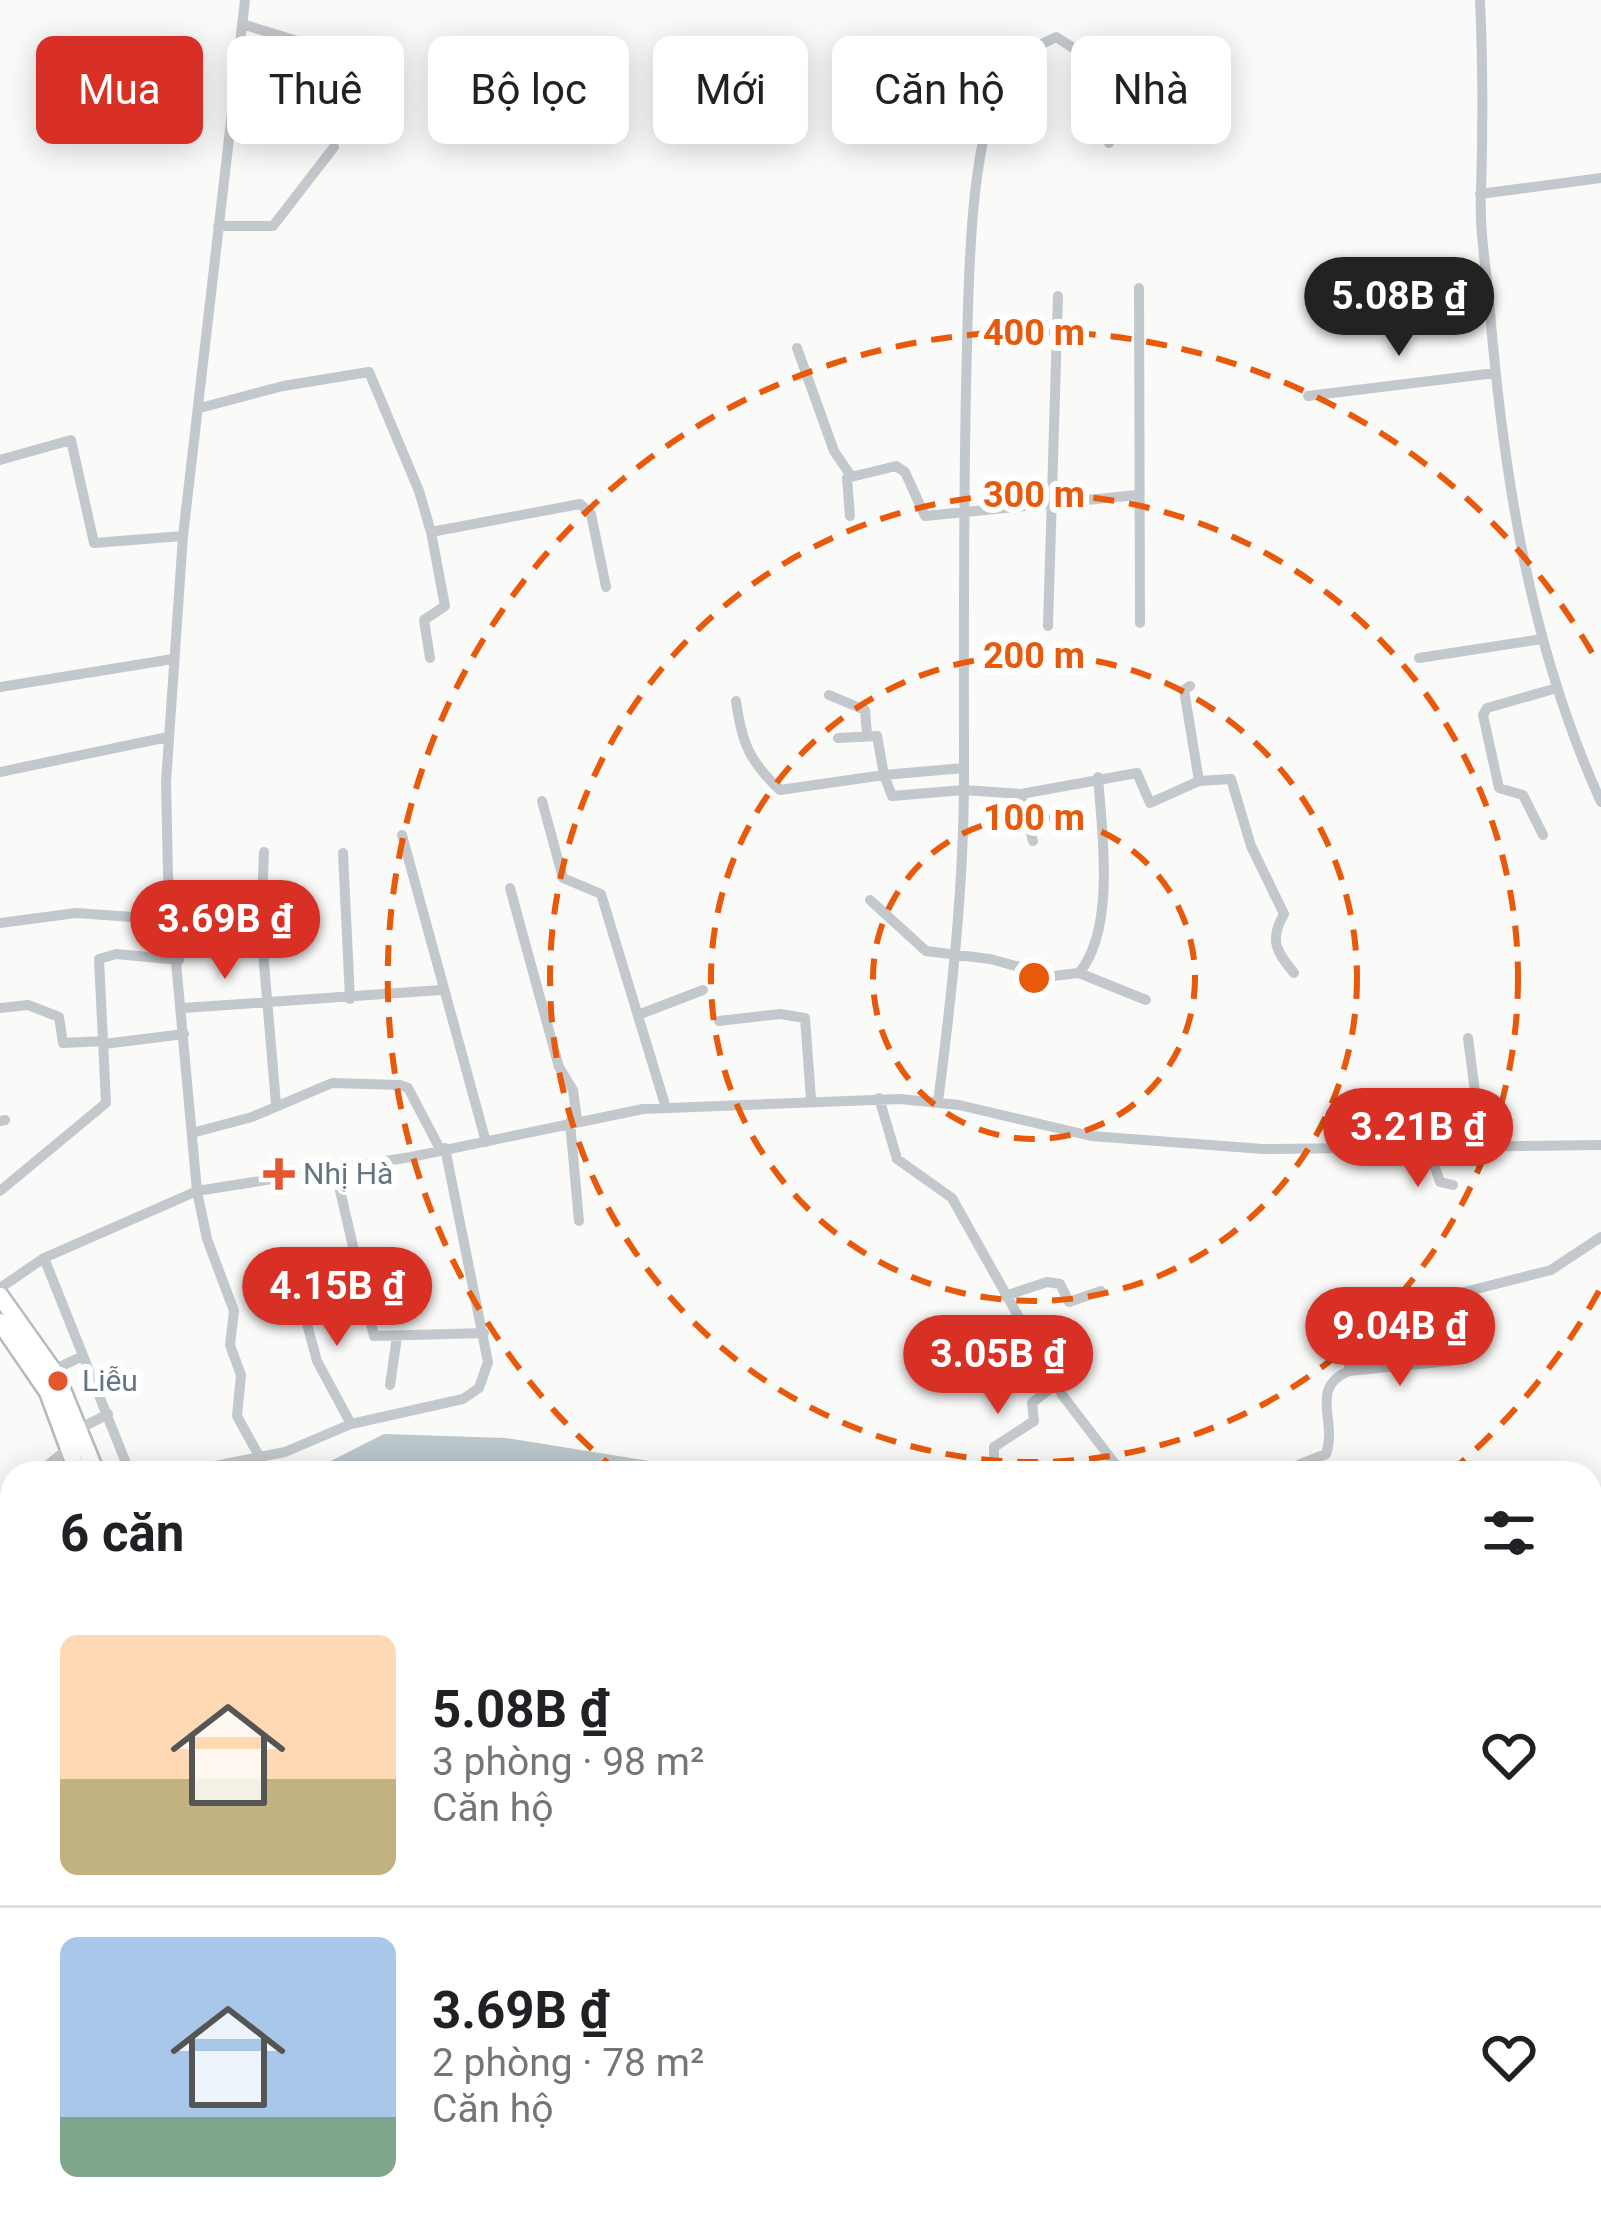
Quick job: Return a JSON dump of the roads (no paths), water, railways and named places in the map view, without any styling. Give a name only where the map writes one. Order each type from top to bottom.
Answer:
[{"type":"highway","points":[[0,1292],[53,1370],[80,1428],[85,1461]]},
{"type":"highway","points":[[0,1322],[48,1392],[69,1448],[79,1461]]},
{"type":"street","points":[[245,0],[184,536],[165,829],[197,1191],[207,1239],[234,1311],[230,1345],[241,1375],[237,1416],[260,1456]]},
{"type":"street","points":[[1480,0],[1486,157],[1480,194],[1495,374],[1520,539],[1542,639],[1601,802]]},
{"type":"street","points":[[242,24],[281,36]]},
{"type":"street","points":[[938,1102],[957,954],[964,790],[962,512],[971,222],[986,136],[1010,60],[1056,37],[1071,46]]},
{"type":"street","points":[[218,226],[273,226],[334,147]]},
{"type":"street","points":[[1480,194],[1601,178]]},
{"type":"street","points":[[1139,287],[1140,623]]},
{"type":"street","points":[[1048,626],[1058,296]]},
{"type":"street","points":[[797,348],[834,451],[851,476]]},
{"type":"street","points":[[200,408],[284,386],[369,372],[419,490],[430,532],[445,609],[425,618],[430,658]]},
{"type":"street","points":[[1308,396],[1495,374]]},
{"type":"street","points":[[0,460],[71,440],[94,544],[184,536]]},
{"type":"street","points":[[850,516],[843,483],[851,476],[901,467],[922,515],[1137,495]]},
{"type":"street","points":[[430,532],[580,504],[591,514],[606,587]]},
{"type":"street","points":[[1419,658],[1542,639]]},
{"type":"street","points":[[0,687],[173,659]]},
{"type":"street","points":[[1190,686],[1184,690],[1199,782]]},
{"type":"street","points":[[1543,835],[1523,795],[1499,788],[1483,715],[1487,708],[1557,688]]},
{"type":"street","points":[[829,695],[865,710],[866,734]]},
{"type":"street","points":[[736,701],[739,738],[748,759],[780,790],[964,768]]},
{"type":"street","points":[[838,739],[866,734],[879,740],[892,796],[964,790],[1021,794],[1098,777],[1139,774],[1150,803],[1199,782],[1225,778],[1235,783],[1251,846],[1284,914],[1275,930],[1275,947],[1294,973]]},
{"type":"street","points":[[0,772],[168,737]]},
{"type":"street","points":[[1079,973],[1091,956],[1099,919],[1104,860],[1098,777]]},
{"type":"street","points":[[1021,794],[1033,841]]},
{"type":"street","points":[[542,800],[563,878],[601,894],[666,1108]]},
{"type":"street","points":[[402,836],[486,1142]]},
{"type":"street","points":[[263,852],[261,928],[276,1103]]},
{"type":"street","points":[[343,853],[350,998]]},
{"type":"street","points":[[510,888],[559,1067],[573,1090],[579,1221]]},
{"type":"street","points":[[870,900],[921,949],[1053,976],[1079,973],[1146,1000]]},
{"type":"street","points":[[0,923],[76,914],[175,920]]},
{"type":"street","points":[[0,1191],[80,1120],[103,1108],[99,958],[116,954],[179,960]]},
{"type":"street","points":[[183,1008],[441,990]]},
{"type":"street","points":[[638,1015],[703,990]]},
{"type":"street","points":[[0,1008],[51,1011],[59,1017],[63,1042],[104,1043],[184,1034]]},
{"type":"street","points":[[718,1021],[780,1014],[805,1018],[811,1099]]},
{"type":"street","points":[[1468,1038],[1482,1146]]},
{"type":"street","points":[[192,1133],[252,1117],[332,1083],[408,1088],[442,1149],[488,1362],[471,1395],[352,1424],[236,1461]]},
{"type":"street","points":[[880,1098],[897,1159],[952,1198],[1056,1384],[1113,1461]]},
{"type":"street","points":[[0,1292],[44,1258],[197,1191],[666,1108],[880,1098],[938,1102],[1091,1136],[1263,1149],[1601,1144]]},
{"type":"street","points":[[1428,1147],[1439,1180],[1453,1185]]},
{"type":"street","points":[[335,1169],[374,1336],[484,1333]]},
{"type":"street","points":[[1349,1372],[1348,1334],[1354,1320],[1551,1270],[1601,1237]]},
{"type":"street","points":[[44,1258],[126,1461]]},
{"type":"street","points":[[1005,1296],[1047,1282],[1060,1284],[1070,1303],[1101,1291]]},
{"type":"street","points":[[297,1288],[316,1361],[352,1424]]},
{"type":"street","points":[[390,1385],[397,1337]]},
{"type":"street","points":[[53,1370],[83,1356]]},
{"type":"street","points":[[1314,1461],[1326,1454],[1332,1431],[1324,1391],[1329,1382],[1349,1372],[1450,1361]]},
{"type":"street","points":[[994,1458],[994,1447],[1034,1421],[1032,1403],[1056,1384]]},
{"type":"street","points":[[80,1428],[108,1414]]},
{"type":"street","points":[[53,1461],[69,1448]]},
{"type":"place","name":"Nhị Hà","points":[[279,1174]]},
{"type":"place","name":"Liễu","points":[[58,1381]]}]
